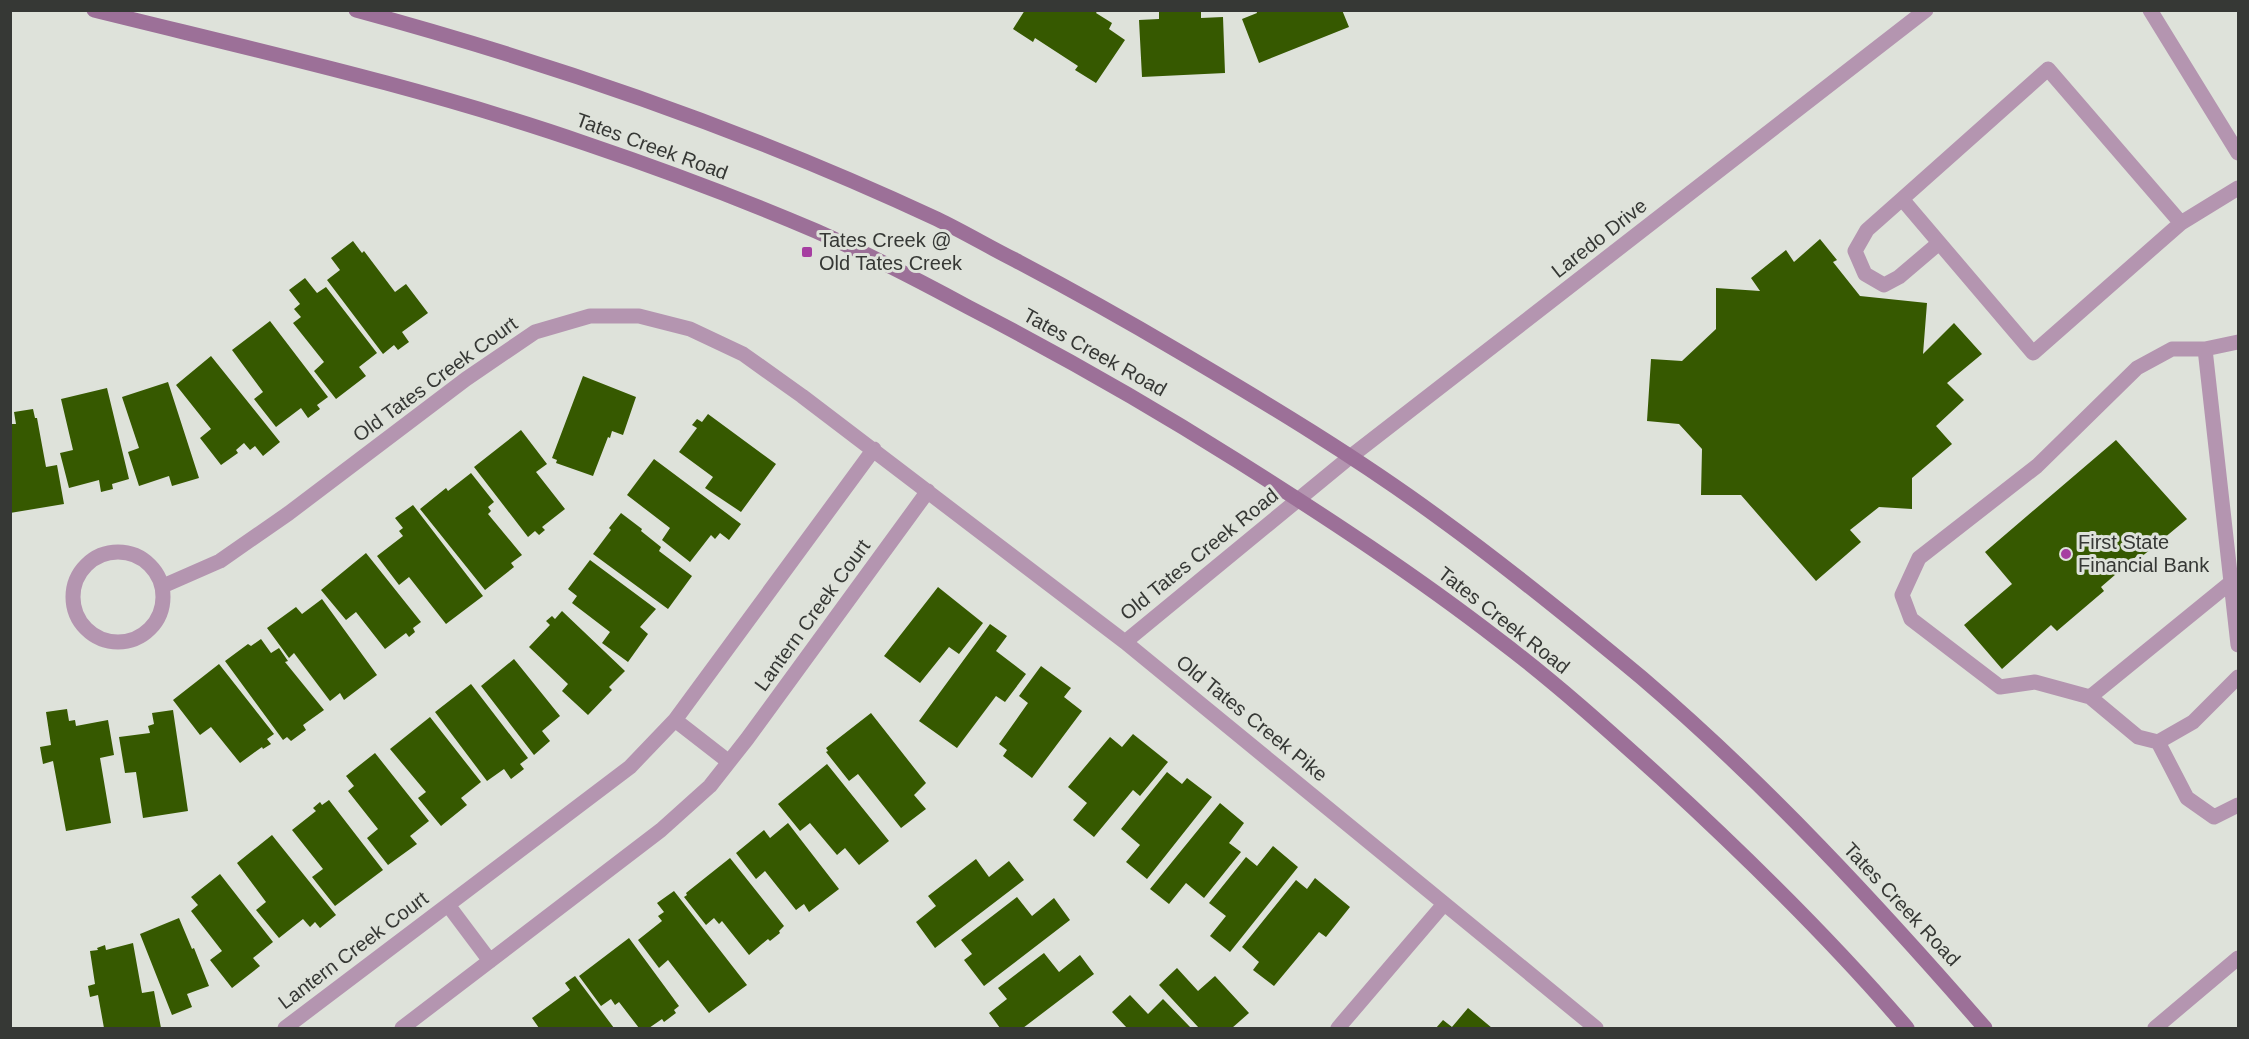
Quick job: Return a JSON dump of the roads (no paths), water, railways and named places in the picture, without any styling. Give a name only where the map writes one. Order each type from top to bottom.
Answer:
[{"type":"main road","name":"Tates Creek Road","points":[[94,10],[327,68],[517,122],[607,151],[815,231],[890,266],[1058,353],[1181,425],[1299,500],[1399,566],[1503,642],[1602,724],[1702,816],[1795,906],[1907,1029]]},
{"type":"main road","name":"Tates Creek Road","points":[[356,10],[444,34],[591,81],[757,141],[939,220],[1110,311],[1232,383],[1350,457],[1442,519],[1646,681],[1740,768],[1838,864],[1918,950],[1985,1029]]},
{"type":"street","name":"Laredo Drive","points":[[1299,500],[1350,457],[1926,10]]},
{"type":"street","points":[[2150,10],[2238,153]]},
{"type":"street","points":[[1939,243],[1899,277],[1884,285],[1865,274],[1855,251],[1867,230],[2048,69],[2181,223]]},
{"type":"street","points":[[1902,199],[2033,353],[2181,223],[2238,188]]},
{"type":"street","name":"Old Tates Creek Court","points":[[163,586],[220,561],[289,513],[466,379],[535,332],[590,316],[639,316],[690,329],[743,354],[874,449]]},
{"type":"street","points":[[2238,342],[2205,349],[2172,349],[2137,368],[2037,466],[1919,558],[1902,595],[1911,618],[2000,687],[2035,682],[2090,697],[2138,737],[2158,742],[2193,722],[2238,678]]},
{"type":"street","points":[[2205,349],[2238,645]]},
{"type":"street","name":"Old Tates Creek Pike","points":[[874,449],[1125,642],[1596,1029]]},
{"type":"street","name":"Lantern Creek Court","points":[[285,1029],[630,767],[675,720],[874,449]]},
{"type":"street","name":"Lantern Creek Court","points":[[402,1029],[661,830],[710,786],[928,491]]},
{"type":"street","name":"Old Tates Creek Road","points":[[1125,642],[1299,500]]},
{"type":"street","points":[[119,550],[134,553],[147,561],[157,573],[163,586],[163,601],[159,616],[151,628],[131,640],[110,642],[95,637],[83,627],[75,615],[72,600],[74,585],[85,565],[104,553],[119,550]]},
{"type":"street","points":[[2090,697],[2230,584]]},
{"type":"street","points":[[675,720],[729,762]]},
{"type":"street","points":[[2158,742],[2187,798],[2214,817],[2238,805]]},
{"type":"street","points":[[1338,1029],[1444,904]]},
{"type":"street","name":"Lantern Creek Court","points":[[448,905],[490,961]]},
{"type":"street","points":[[2155,1029],[2238,958]]},
{"type":"place","name":"Tates Creek @ Old Tates Creek","points":[[807,252]]},
{"type":"place","name":"First State Financial Bank","points":[[2066,554]]}]
